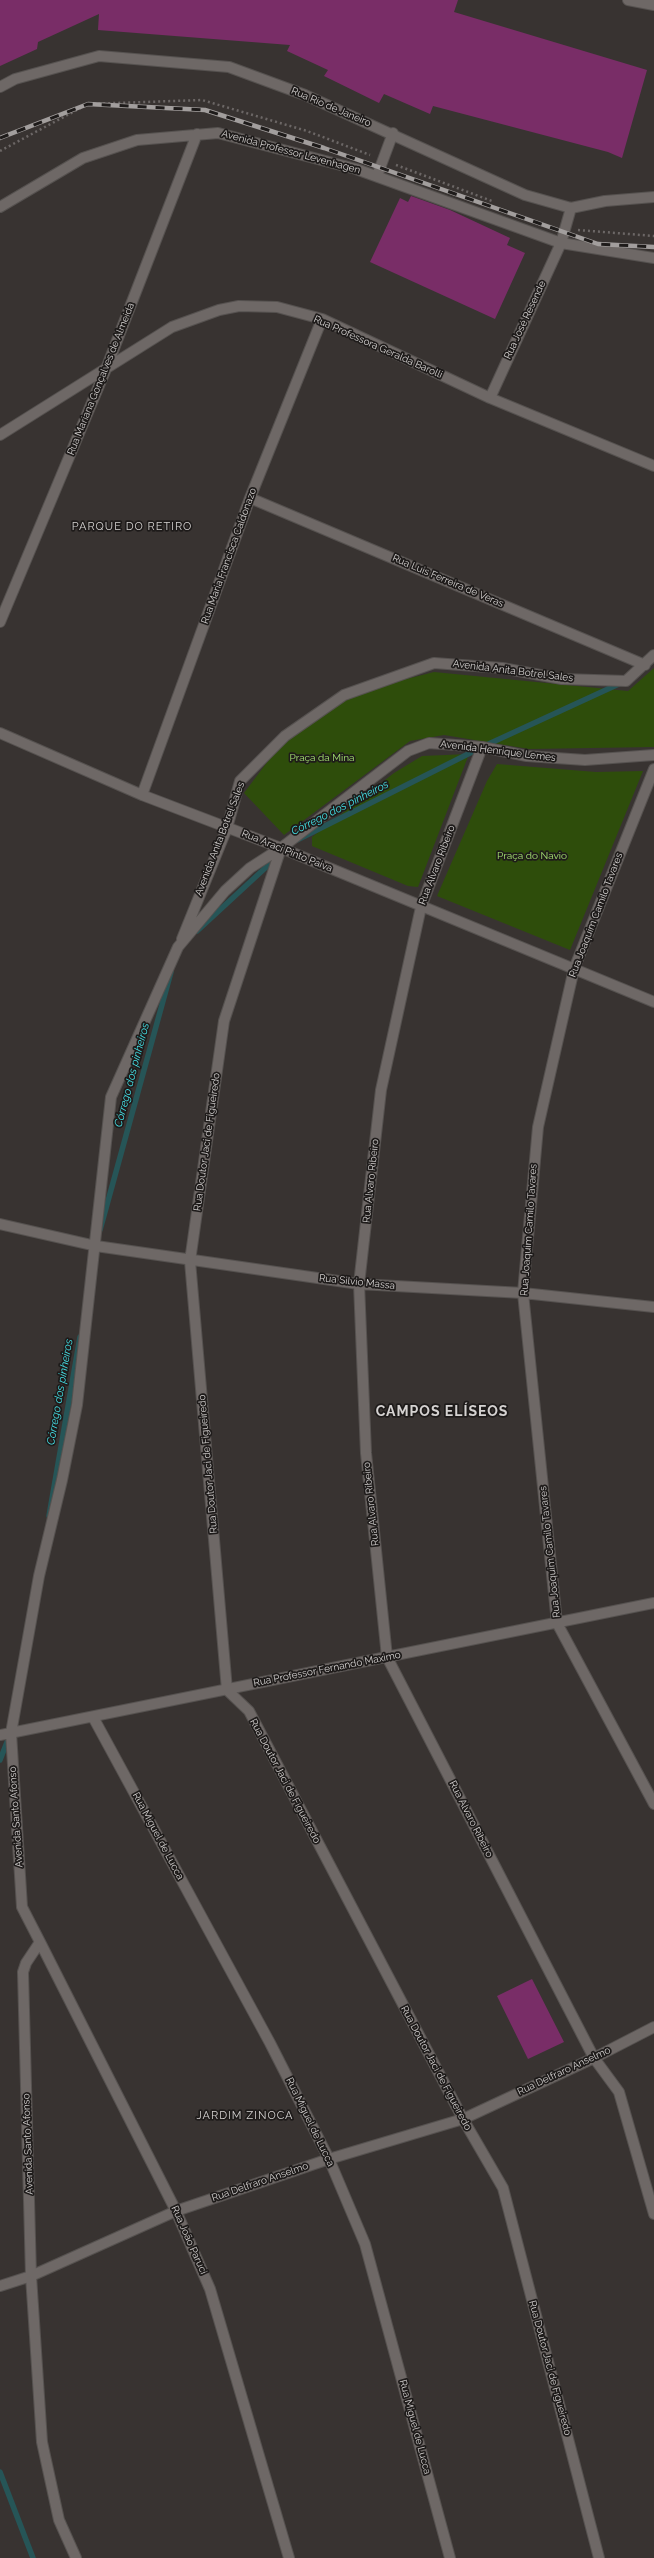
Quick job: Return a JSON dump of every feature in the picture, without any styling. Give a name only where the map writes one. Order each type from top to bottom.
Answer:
[{"type":"street","points":[[628,0],[654,5]]},
{"type":"street","name":"Rua Rio de Janeiro","points":[[0,87],[15,79],[100,56],[229,67],[306,95],[392,133],[504,186],[571,208],[613,200],[654,197]]},
{"type":"street","name":"Avenida Professor Levenhagen","points":[[0,207],[83,158],[137,140],[218,133],[377,176],[561,243],[654,258]]},
{"type":"street","points":[[377,176],[392,133]]},
{"type":"street","name":"Rua Mariana Gonçalves de Almeida","points":[[0,622],[106,369],[197,134]]},
{"type":"street","name":"Rua José Resende","points":[[490,398],[561,243],[571,208]]},
{"type":"street","name":"Rua Professora Geralda Barolli","points":[[0,435],[172,327],[219,310],[239,306],[277,308],[322,319],[490,398],[654,466]]},
{"type":"street","name":"Rua Maria Francisca Caldonazo","points":[[142,795],[250,498],[322,319]]},
{"type":"street","name":"Rua Luis Ferreira de Veras","points":[[250,498],[645,665]]},
{"type":"street","name":"Avenida Anita Botrel Sales","points":[[178,947],[227,828],[240,782],[285,736],[344,695],[386,678],[434,663],[502,668],[562,679],[626,680],[654,656]]},
{"type":"street","name":"Rua Araci Pinto Paiva","points":[[0,733],[142,795],[281,848],[654,1002]]},
{"type":"street","name":"Avenida Henrique Lemes","points":[[96,1246],[111,1097],[178,947],[236,879],[281,848],[408,751],[429,743],[482,747],[527,756],[585,760],[654,755]]},
{"type":"street","name":"Rua Alvaro Ribeiro","points":[[482,747],[421,907],[381,1090],[360,1284],[366,1453],[387,1657],[594,2058],[619,2092],[654,2214]]},
{"type":"street","name":"Rua Joaquim Camilo Tavares","points":[[654,769],[574,970],[538,1127],[523,1293],[558,1623],[654,1804]]},
{"type":"street","name":"Rua Doutor Jaci de Figueiredo","points":[[281,848],[224,1021],[190,1261],[227,1690],[249,1711],[463,2119],[503,2188],[599,2558]]},
{"type":"street","name":"Rua Silvio Massa","points":[[0,1224],[96,1246],[190,1261],[360,1284],[523,1293],[654,1307]]},
{"type":"street","name":"Avenida Santo Afonso","points":[[76,2558],[59,2520],[42,2442],[31,2276],[23,1972],[26,1963],[40,1942],[22,1907],[11,1733],[38,1576],[62,1480],[77,1405],[96,1246]]},
{"type":"street","name":"Rua Professor Fernando Maximo","points":[[0,1735],[654,1603]]},
{"type":"street","name":"Rua Miguel de Lucca","points":[[93,1717],[270,2043],[329,2159],[365,2244],[450,2558]]},
{"type":"street","name":"Rua João Paruci","points":[[40,1942],[176,2211],[210,2289],[289,2558]]},
{"type":"street","name":"Rua Delfraro Anselmo","points":[[0,2286],[31,2276],[176,2211],[329,2159],[463,2119],[594,2058],[654,2027]]},
{"type":"green space","name":"Praça da Mina","points":[[654,668],[654,747],[529,749],[444,735],[410,741],[284,835],[244,793],[289,733],[344,695],[434,672],[628,691]]},
{"type":"green space","points":[[469,754],[418,887],[408,886],[312,846],[312,837],[394,773],[422,756]]},
{"type":"green space","name":"Praça do Navio","points":[[497,764],[596,772],[643,771],[570,950],[437,896],[487,781]]},
{"type":"building","points":[[0,0],[458,0],[454,12],[647,70],[622,158],[608,152],[433,106],[430,114],[384,94],[379,103],[324,76],[328,70],[287,51],[290,45],[98,30],[99,14],[38,42],[37,49],[0,66]]},
{"type":"building","points":[[411,196],[450,210],[510,238],[507,245],[525,253],[495,319],[370,262],[400,198],[408,202]]},
{"type":"building","points":[[532,1979],[564,2042],[528,2059],[497,1996]]},
{"type":"waterway","name":"Córrego dos pinheiros","points":[[297,840],[482,747],[621,683]]},
{"type":"waterway","name":"Córrego dos pinheiros","points":[[197,931],[276,858]]},
{"type":"waterway","name":"Córrego dos pinheiros","points":[[100,1230],[171,972]]},
{"type":"waterway","name":"Córrego dos pinheiros","points":[[49,1516],[80,1337]]},
{"type":"waterway","name":"Córrego dos pinheiros","points":[[0,1760],[9,1737]]},
{"type":"waterway","name":"Córrego dos pinheiros","points":[[0,2472],[33,2558]]},
{"type":"railway","points":[[0,138],[88,104],[205,110],[324,148],[598,244],[654,247]]},
{"type":"district","name":"PARQUE DO RETIRO","points":[[132,527]]},
{"type":"district","name":"CAMPOS ELÍSEOS","points":[[442,1412]]},
{"type":"district","name":"JARDIM ZINOCA","points":[[245,2116]]}]
